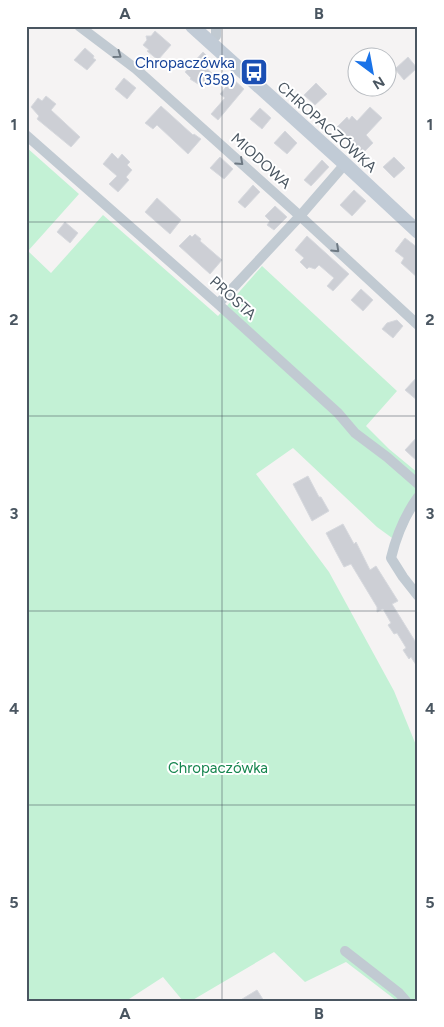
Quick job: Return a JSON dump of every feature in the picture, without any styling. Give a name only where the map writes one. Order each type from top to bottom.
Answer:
[{"type":"street","name":"MIODOWA","points":[[79,26],[136,69],[418,325]]},
{"type":"street","name":"CHROPACZÓWKA","points":[[192,26],[346,164],[418,232]]},
{"type":"street","points":[[210,42],[216,36],[216,26]]},
{"type":"street","name":"PROSTA","points":[[26,135],[218,304],[338,413],[356,433],[418,484]]},
{"type":"street","points":[[218,304],[346,164]]},
{"type":"street","points":[[418,497],[412,504],[396,540],[391,558],[418,596]]},
{"type":"street","points":[[346,951],[399,993],[406,1001]]},
{"type":"green space","name":"Chropaczówka","points":[[26,147],[79,194],[28,251],[51,273],[103,215],[218,316],[262,266],[397,391],[366,426],[389,449],[418,473],[418,501],[399,543],[377,527],[293,448],[256,474],[329,572],[394,691],[418,750],[418,1001],[397,1001],[346,962],[305,982],[274,952],[191,1001],[183,1001],[163,977],[126,1001],[26,1001]]},
{"type":"building","points":[[155,31],[171,45],[158,60],[143,45],[147,40],[146,36],[151,36]]},
{"type":"building","points":[[85,48],[96,60],[87,70],[74,60]]},
{"type":"building","points":[[203,52],[210,59],[204,66],[213,74],[203,87],[190,79],[185,72]]},
{"type":"building","points":[[408,57],[417,68],[404,80],[396,68]]},
{"type":"building","points":[[124,78],[136,88],[127,99],[115,89]]},
{"type":"building","points":[[233,79],[244,89],[218,120],[211,114],[225,98],[220,94]]},
{"type":"building","points":[[316,83],[327,94],[315,105],[304,95]]},
{"type":"building","points":[[46,96],[56,104],[51,110],[80,137],[71,147],[37,119],[39,116],[31,107],[38,98],[42,101]]},
{"type":"building","points":[[161,106],[193,135],[201,139],[188,154],[157,125],[153,129],[145,123]]},
{"type":"building","points":[[370,107],[382,118],[366,135],[373,143],[363,153],[337,127],[347,117],[349,120],[352,116],[357,121]]},
{"type":"building","points":[[260,108],[271,118],[262,129],[250,119]]},
{"type":"building","points":[[285,131],[297,143],[287,154],[274,143]]},
{"type":"building","points":[[112,153],[118,159],[122,154],[130,162],[127,165],[132,170],[126,177],[129,180],[118,192],[109,184],[117,176],[103,164]]},
{"type":"building","points":[[220,157],[233,169],[224,179],[210,168]]},
{"type":"building","points":[[394,157],[405,168],[394,178],[383,167]]},
{"type":"building","points":[[322,160],[329,167],[311,186],[304,180]]},
{"type":"building","points":[[253,185],[260,192],[245,208],[238,202]]},
{"type":"building","points":[[354,190],[366,201],[352,216],[340,205]]},
{"type":"building","points":[[157,198],[181,220],[170,234],[145,212]]},
{"type":"building","points":[[275,206],[287,217],[274,230],[267,225],[270,221],[265,216]]},
{"type":"building","points":[[65,222],[78,233],[70,243],[57,232]]},
{"type":"building","points":[[195,234],[201,239],[200,241],[222,260],[210,274],[179,246],[190,235],[192,237]]},
{"type":"building","points":[[307,236],[349,274],[333,291],[327,286],[334,278],[319,265],[315,269],[309,267],[307,269],[300,262],[304,258],[295,250]]},
{"type":"building","points":[[405,238],[418,248],[418,278],[401,263],[404,258],[395,251]]},
{"type":"building","points":[[361,289],[373,300],[363,311],[351,300]]},
{"type":"building","points":[[397,320],[403,326],[393,338],[382,329],[387,323]]},
{"type":"building","points":[[418,376],[418,401],[405,390]]},
{"type":"building","points":[[418,436],[418,462],[405,450]]},
{"type":"building","points":[[308,476],[329,511],[312,521],[293,484]]},
{"type":"building","points":[[343,524],[354,544],[356,542],[370,570],[376,566],[398,601],[392,604],[418,646],[418,668],[411,657],[409,659],[403,650],[406,648],[397,633],[394,634],[388,625],[391,623],[383,609],[377,612],[377,607],[351,564],[344,567],[326,533]]},
{"type":"building","points":[[257,990],[264,1001],[239,1001]]},
{"type":"place","name":"Chropaczówka (358)","points":[[254,72]]}]
